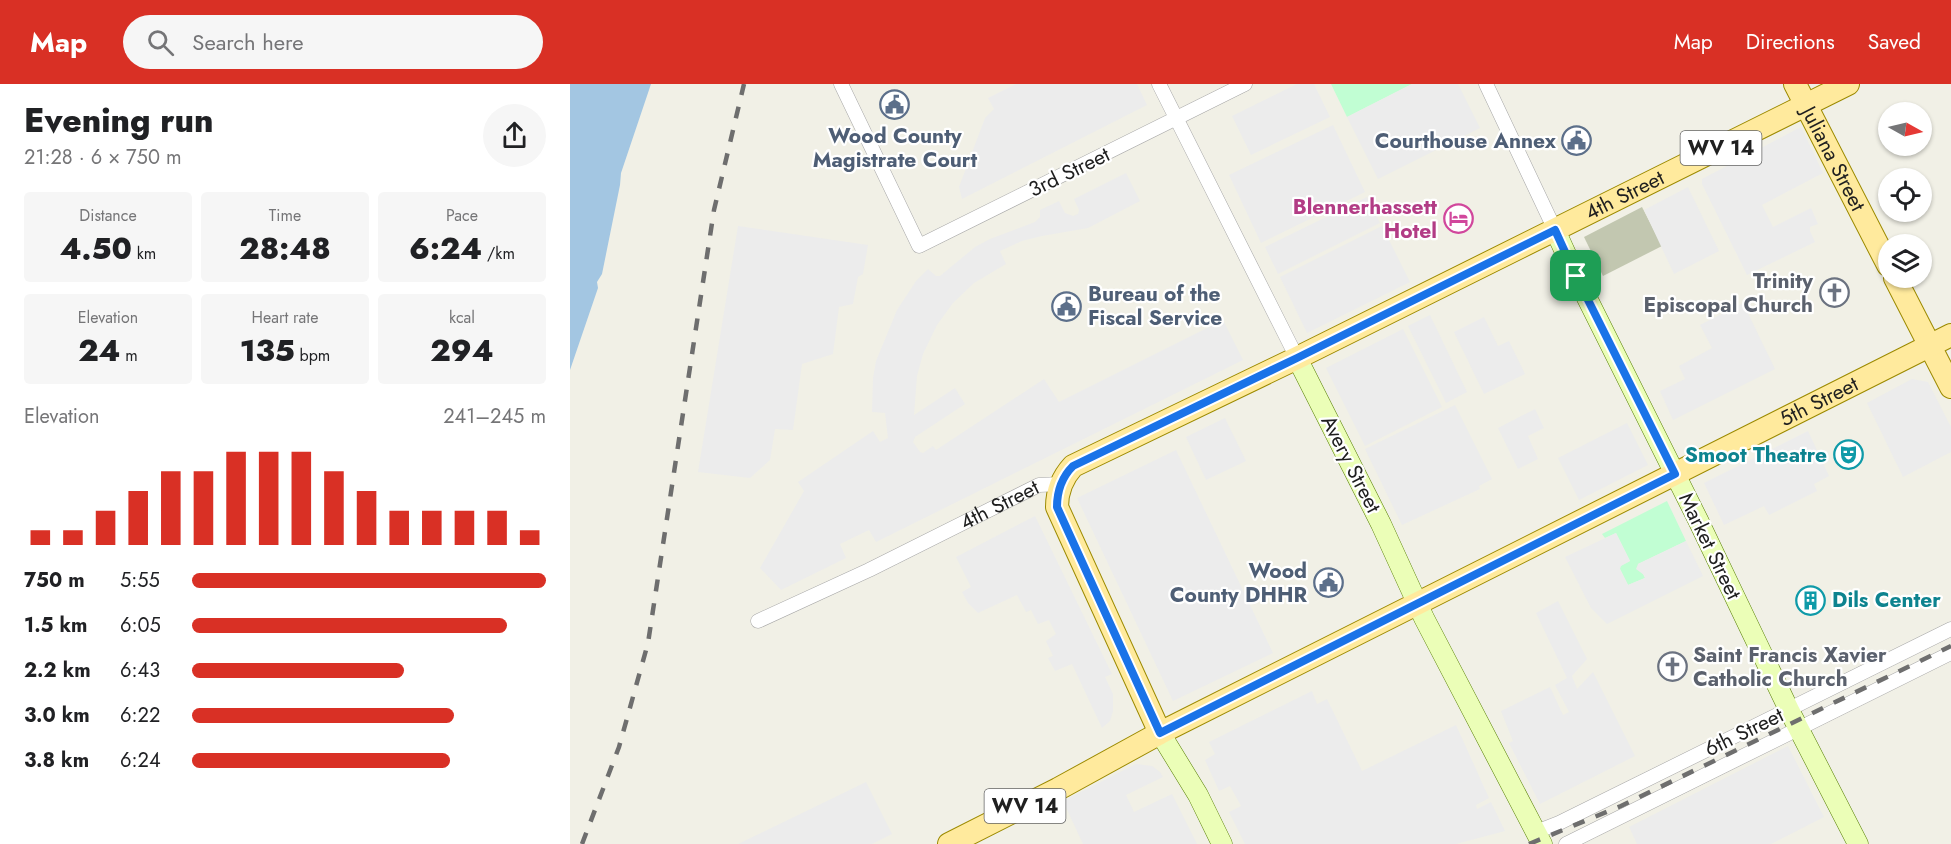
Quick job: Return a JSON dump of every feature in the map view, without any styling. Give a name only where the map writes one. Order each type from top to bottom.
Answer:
[{"type":"main road","name":"Juliana Street","points":[[1795,84],[1878,246]]},
{"type":"main road","name":"4th Street","points":[[1060,484],[1073,466],[1297,358],[1848,84]]},
{"type":"main road","points":[[1900,288],[1951,387]]},
{"type":"main road","name":"5th Street","points":[[949,844],[1068,784],[1160,733],[1951,335]]},
{"type":"main road","points":[[1060,484],[1057,507],[1160,733]]},
{"type":"street","name":"3rd Street","points":[[841,84],[919,246],[1245,84]]},
{"type":"street","name":"Avery Street","points":[[1159,84],[1375,511],[1424,618],[1539,838]]},
{"type":"street","name":"Market Street","points":[[1486,84],[1576,276],[1789,710],[1858,844]]},
{"type":"street","name":"4th Street","points":[[758,621],[868,570],[1039,484],[1060,484]]},
{"type":"street","name":"6th Street","points":[[1539,838],[1559,823],[1951,630]]},
{"type":"street","name":"6th Street","points":[[1566,844],[1951,653]]},
{"type":"street","points":[[1160,733],[1198,795],[1222,844]]},
{"type":"shaded area","points":[[1016,84],[1137,84],[1147,105],[962,199],[959,187],[985,118],[994,109],[988,98]]},
{"type":"shaded area","points":[[1297,84],[1314,84],[1330,117],[1251,155],[1232,116]]},
{"type":"shaded area","points":[[1412,84],[1458,84],[1480,128],[1378,179],[1347,117]]},
{"type":"shaded area","points":[[1333,125],[1365,192],[1261,243],[1229,175]]},
{"type":"shaded area","points":[[1801,127],[1823,173],[1762,205],[1773,227],[1811,208],[1818,224],[1810,227],[1815,242],[1747,275],[1702,184],[1702,179]]},
{"type":"shaded area","points":[[1126,173],[1140,201],[1088,228],[1022,241],[1000,251],[1006,264],[974,283],[953,303],[937,325],[923,354],[917,376],[914,415],[955,388],[965,404],[915,437],[913,442],[920,452],[923,453],[933,446],[936,450],[1044,379],[1059,402],[1223,320],[1243,360],[876,542],[869,530],[840,544],[846,558],[781,590],[760,568],[804,491],[798,482],[873,431],[880,442],[888,438],[885,413],[872,412],[876,361],[897,310],[916,281],[928,269],[936,276],[940,276],[975,247],[1035,222],[1040,217],[1040,210],[1059,201],[1065,213],[1073,216],[1078,214],[1079,210],[1074,199]]},
{"type":"shaded area","points":[[1688,187],[1719,251],[1674,274],[1644,210]]},
{"type":"shaded area","points":[[1367,197],[1380,223],[1278,274],[1265,247]]},
{"type":"shaded area","points":[[1642,207],[1662,246],[1603,276],[1584,237]]},
{"type":"shaded area","points":[[738,226],[868,245],[863,274],[858,277],[853,304],[839,307],[833,354],[802,364],[793,430],[775,429],[770,460],[750,478],[698,472]]},
{"type":"shaded area","points":[[1382,226],[1410,282],[1307,333],[1280,277]]},
{"type":"shaded area","points":[[1743,303],[1775,369],[1673,420],[1660,391],[1685,379],[1679,366],[1712,348],[1700,325]]},
{"type":"shaded area","points":[[1430,315],[1467,392],[1446,403],[1408,326]]},
{"type":"shaded area","points":[[1484,317],[1498,346],[1509,341],[1525,374],[1484,394],[1454,332]]},
{"type":"shaded area","points":[[1403,329],[1442,407],[1365,446],[1326,368]]},
{"type":"shaded area","points":[[1912,379],[1928,382],[1951,427],[1951,452],[1903,477],[1867,403]]},
{"type":"shaded area","points":[[1455,405],[1492,479],[1479,486],[1480,489],[1402,525],[1365,449]]},
{"type":"shaded area","points":[[1535,409],[1544,428],[1528,436],[1538,459],[1518,469],[1498,428]]},
{"type":"shaded area","points":[[1225,418],[1246,461],[1206,480],[1186,437]]},
{"type":"shaded area","points":[[1627,423],[1648,465],[1579,500],[1558,458]]},
{"type":"shaded area","points":[[1808,431],[1829,476],[1814,484],[1817,491],[1769,515],[1764,506],[1724,525],[1704,483]]},
{"type":"shaded area","points":[[1176,450],[1273,653],[1173,701],[1077,498]]},
{"type":"shaded area","points":[[1035,516],[1112,674],[1105,677],[1113,694],[1113,711],[1110,721],[1102,728],[1072,664],[1055,671],[1048,658],[1053,656],[1046,641],[1056,634],[1049,620],[1038,624],[1031,610],[1026,612],[1017,595],[978,613],[968,603],[962,592],[971,587],[956,557]]},
{"type":"shaded area","points":[[1616,533],[1630,561],[1620,569],[1628,585],[1645,578],[1636,569],[1638,564],[1686,541],[1703,576],[1607,624],[1591,608],[1565,557]]},
{"type":"shaded area","points":[[1558,601],[1587,659],[1572,676],[1577,689],[1593,672],[1635,756],[1540,804],[1509,743],[1513,741],[1501,711],[1550,687],[1563,715],[1569,712],[1555,685],[1567,678],[1536,613]]},
{"type":"shaded area","points":[[1312,691],[1317,704],[1327,699],[1362,771],[1456,725],[1489,798],[1476,805],[1477,809],[1491,802],[1505,831],[1456,844],[1245,844],[1229,812],[1241,806],[1230,786],[1219,791],[1205,760],[1215,754],[1209,742]]},
{"type":"shaded area","points":[[1788,746],[1824,817],[1771,844],[1637,844],[1629,827]]},
{"type":"shaded area","points":[[1136,764],[1152,766],[1163,777],[1126,795],[1134,812],[1172,794],[1197,844],[1083,844],[1063,801]]},
{"type":"shaded area","points":[[866,782],[892,834],[872,844],[738,844]]},
{"type":"green space","points":[[1331,84],[1412,84],[1347,117]]},
{"type":"green space","points":[[1667,501],[1686,541],[1638,564],[1645,578],[1628,585],[1620,566],[1630,561],[1616,533],[1605,538],[1602,534]]},
{"type":"water","points":[[570,84],[651,84],[621,173],[602,274],[597,282],[598,288],[570,370]]},
{"type":"railway","points":[[582,844],[619,747],[648,643],[714,210],[744,84]]},
{"type":"railway","points":[[1529,844],[1621,806],[1951,646]]},
{"type":"place","name":"Wood County Magistrate Court","points":[[895,105]]},
{"type":"place","name":"Courthouse Annex","points":[[1577,141]]},
{"type":"place","name":"Blennerhassett Hotel","points":[[1458,219]]},
{"type":"place","name":"Trinity Episcopal Church","points":[[1834,293]]},
{"type":"place","name":"Bureau of the Fiscal Service","points":[[1067,306]]},
{"type":"place","name":"Smoot Theatre","points":[[1848,455]]},
{"type":"place","name":"Wood County DHHR","points":[[1328,583]]},
{"type":"place","name":"Dils Center","points":[[1811,600]]},
{"type":"place","name":"Saint Francis Xavier Catholic Church","points":[[1672,667]]},
{"type":"route","points":[[1555,230],[1576,276],[1675,474],[1160,733],[1057,507],[1060,484],[1073,466],[1555,230]]}]
